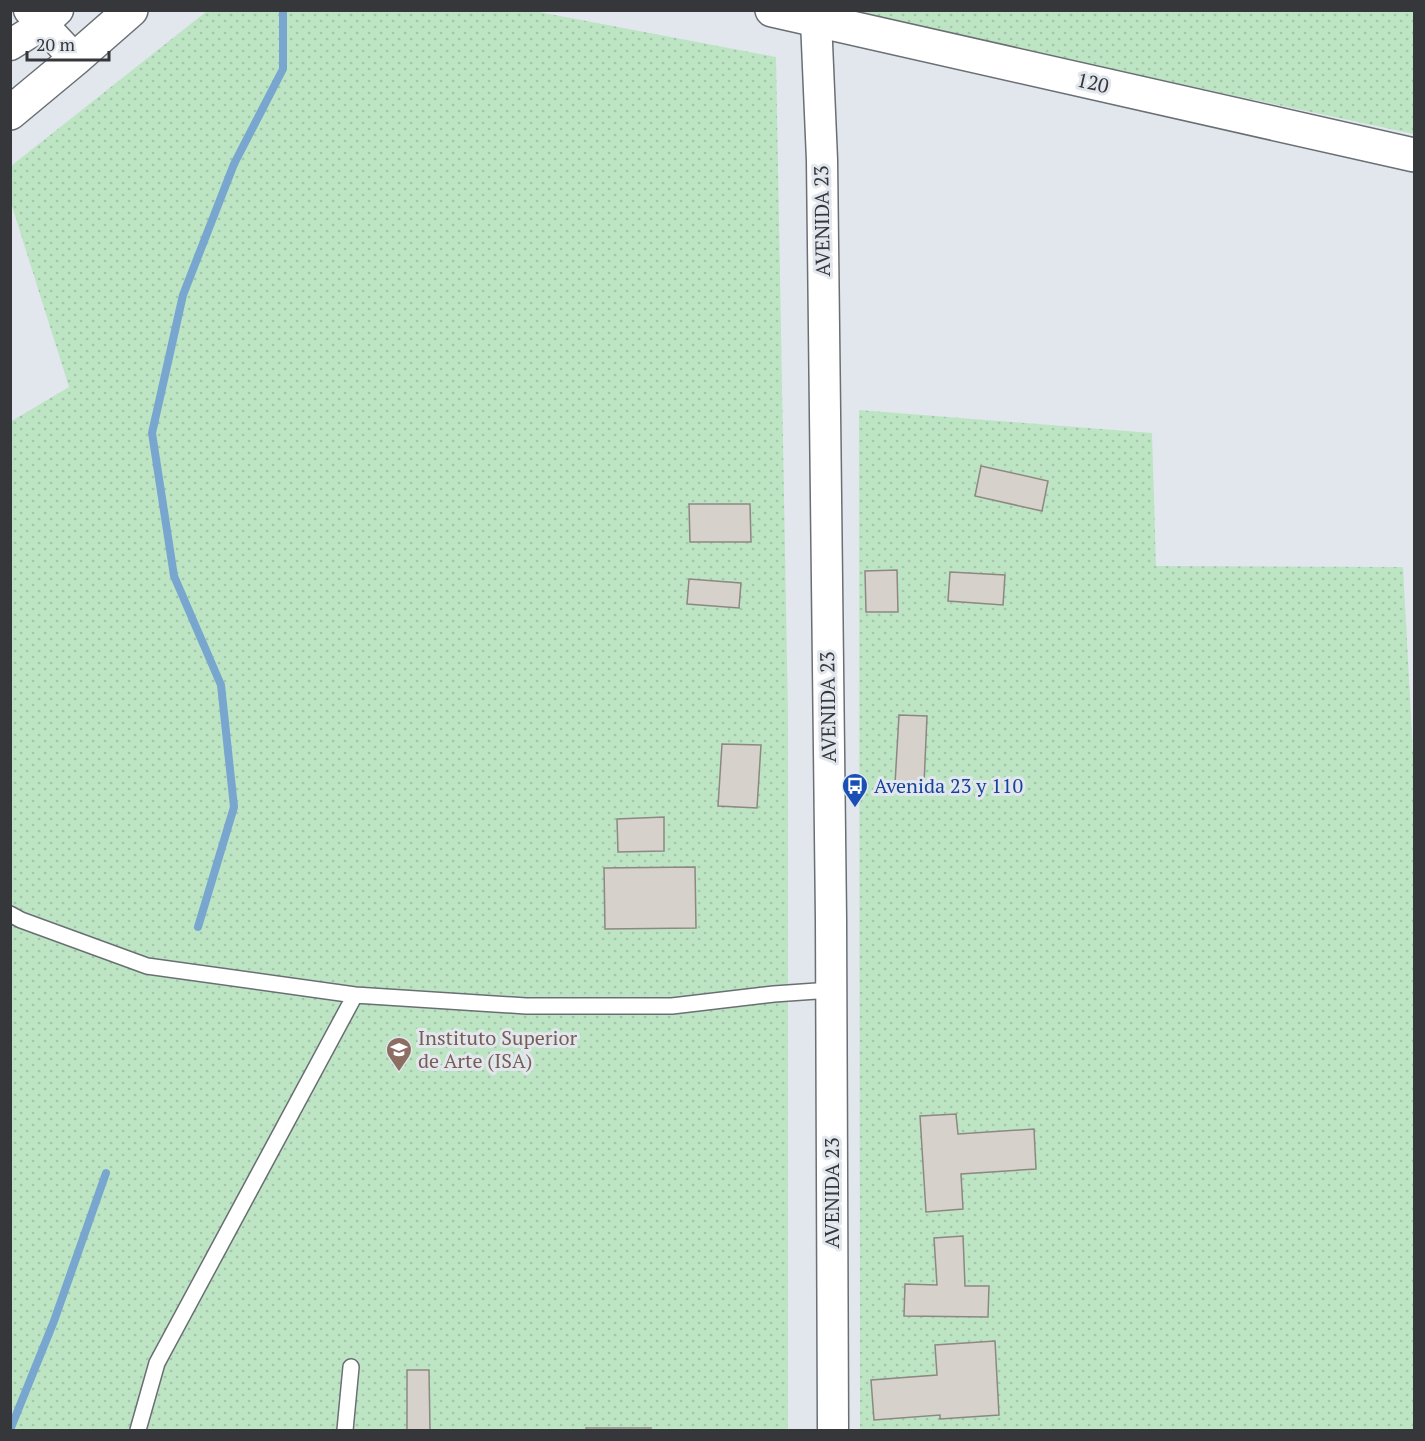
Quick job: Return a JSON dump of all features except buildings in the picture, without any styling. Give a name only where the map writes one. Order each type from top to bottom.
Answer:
[{"type":"main road","points":[[10,112],[130,10]]},
{"type":"main road","name":"120","points":[[772,10],[1414,155]]},
{"type":"street","points":[[10,45],[43,15],[75,59]]},
{"type":"street","name":"AVENIDA 23","points":[[816,20],[822,160],[831,990],[833,1431]]},
{"type":"lane","points":[[10,914],[147,966],[355,995],[526,1006],[672,1006],[831,990]]},
{"type":"lane","points":[[138,1431],[157,1363],[355,995]]},
{"type":"lane","points":[[345,1431],[351,1367]]},
{"type":"green space","name":"Instituto Superior de Arte (ISA)","points":[[207,11],[534,11],[776,57],[788,715],[788,1430],[11,1430],[10,422],[69,387],[11,203],[11,166]]},
{"type":"green space","points":[[838,11],[1414,11],[1414,134]]},
{"type":"green space","points":[[859,410],[1152,433],[1156,566],[1403,567],[1414,771],[1414,1430],[860,1430]]},
{"type":"waterway","points":[[198,927],[234,807],[221,685],[174,576],[152,433],[183,295],[234,164],[283,69],[283,10]]},
{"type":"waterway","points":[[10,1430],[54,1321],[106,1173]]},
{"type":"place","name":"Avenida 23 y 110","points":[[855,809]]},
{"type":"place","name":"Instituto Superior de Arte (ISA)","points":[[399,1073]]}]
